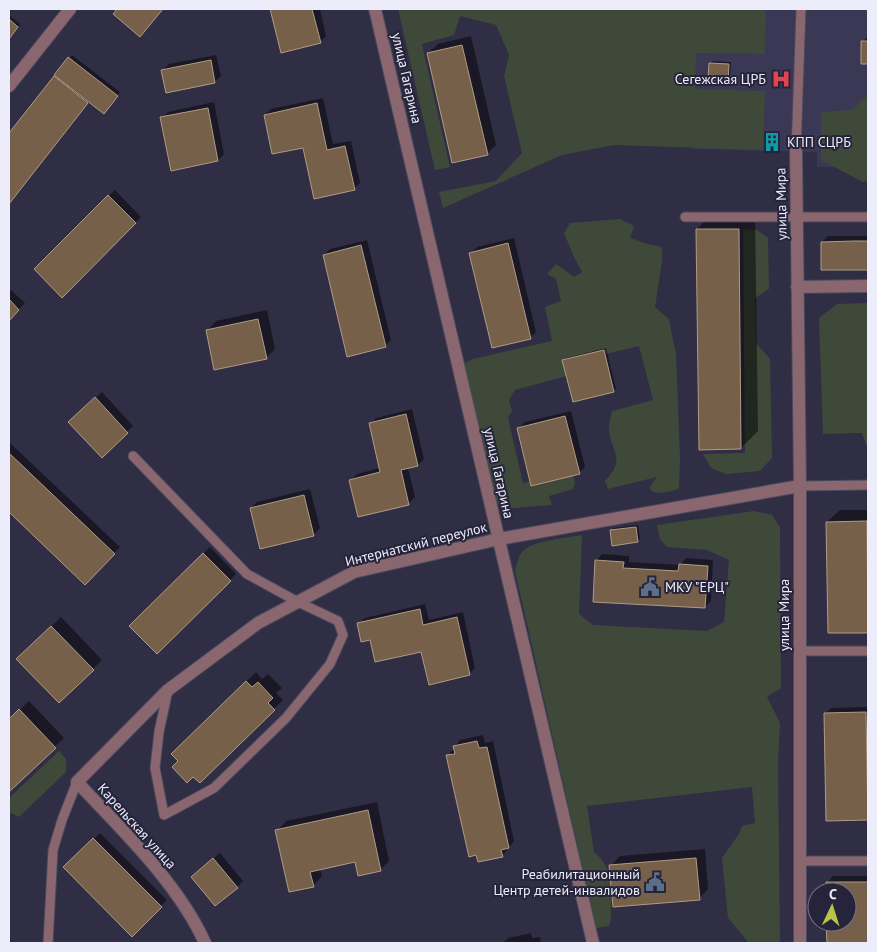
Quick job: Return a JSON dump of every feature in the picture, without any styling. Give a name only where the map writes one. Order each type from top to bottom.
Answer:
[{"type":"street","points":[[9,86],[70,9]]},
{"type":"street","name":"улица Гагарина","points":[[376,9],[592,943]]},
{"type":"street","name":"улица Мира","points":[[796,152],[800,486],[800,943]]},
{"type":"street","points":[[798,287],[868,286]]},
{"type":"street","name":"Интернатский переулок","points":[[77,782],[168,690],[258,623],[354,572],[499,539],[800,486]]},
{"type":"street","name":"Карельская улица","points":[[77,782],[159,871],[199,930],[205,943]]},
{"type":"lane","points":[[796,152],[801,9]]},
{"type":"lane","points":[[685,217],[868,217]]},
{"type":"lane","points":[[133,456],[247,574],[338,621],[343,635],[330,664],[286,718],[214,788],[164,815],[155,768],[159,732],[168,690]]},
{"type":"lane","points":[[800,486],[868,485]]},
{"type":"lane","points":[[799,652],[868,651]]},
{"type":"lane","points":[[48,943],[53,850],[77,782]]},
{"type":"lane","points":[[800,861],[868,861]]},
{"type":"shaded area","name":"Сегежская ЦРБ","points":[[696,9],[868,9],[868,167],[817,167],[817,152],[693,149]]},
{"type":"green space","points":[[398,9],[763,9],[766,14],[765,54],[696,53],[695,89],[765,91],[763,150],[614,145],[562,155],[443,208],[439,192],[496,181],[522,153],[504,76],[509,55],[496,25],[460,16],[454,35],[422,44],[450,167],[435,170]]},
{"type":"green space","points":[[867,96],[868,181],[863,182],[821,160],[821,112],[852,110]]},
{"type":"green space","points":[[620,219],[634,226],[630,238],[662,247],[662,261],[655,307],[669,319],[676,355],[680,457],[679,489],[653,492],[650,490],[651,485],[657,477],[608,489],[605,481],[612,473],[616,461],[609,430],[612,411],[653,400],[639,346],[579,360],[574,374],[515,390],[509,400],[512,411],[508,418],[523,483],[572,471],[575,483],[573,489],[549,496],[552,505],[503,509],[495,501],[463,364],[473,359],[552,341],[545,307],[561,301],[556,279],[547,274],[556,264],[574,277],[582,272],[564,233],[570,223]]},
{"type":"green space","points":[[743,229],[757,230],[768,238],[769,289],[755,298],[756,343],[770,359],[772,458],[760,471],[726,474],[711,468],[703,454],[745,453]]},
{"type":"green space","points":[[868,303],[867,447],[862,433],[823,434],[819,318],[837,304]]},
{"type":"green space","points":[[754,511],[772,515],[780,527],[781,688],[767,697],[780,723],[778,764],[780,943],[749,943],[728,918],[722,858],[739,834],[742,826],[755,823],[752,787],[587,806],[594,852],[606,867],[611,882],[611,919],[609,926],[596,928],[515,571],[519,557],[524,550],[536,544],[582,535],[579,614],[593,625],[707,631],[724,622],[729,560],[707,550],[667,547],[660,539],[657,525]]},
{"type":"green space","points":[[59,751],[66,759],[66,772],[19,817],[9,812],[9,798]]},
{"type":"building","points":[[117,9],[163,9],[140,37],[113,14]]},
{"type":"building","points":[[270,9],[312,9],[321,43],[281,53]]},
{"type":"building","points":[[9,19],[18,27],[9,39]]},
{"type":"building","points":[[861,41],[868,41],[868,64],[861,64]]},
{"type":"building","points":[[462,45],[488,155],[452,163],[427,53]]},
{"type":"building","points":[[68,57],[118,96],[104,114],[54,75]]},
{"type":"building","points":[[211,60],[215,83],[166,93],[161,70]]},
{"type":"building","points":[[709,63],[729,64],[728,81],[708,80]]},
{"type":"building","points":[[54,76],[88,103],[9,204],[9,133]]},
{"type":"building","points":[[317,103],[327,150],[345,146],[355,190],[314,199],[303,148],[272,154],[264,115]]},
{"type":"building","points":[[208,108],[218,161],[171,171],[160,117]]},
{"type":"building","name":"КПП СЦРБ","points":[[766,137],[778,138],[777,147],[766,147]]},
{"type":"building","points":[[108,195],[136,223],[62,298],[34,269]]},
{"type":"building","points":[[696,229],[739,229],[741,449],[699,450]]},
{"type":"building","points":[[868,241],[868,270],[821,270],[821,242]]},
{"type":"building","points":[[508,243],[531,339],[492,348],[469,253]]},
{"type":"building","points":[[361,245],[386,347],[347,357],[323,255]]},
{"type":"building","points":[[9,299],[19,310],[9,321]]},
{"type":"building","points":[[258,319],[267,359],[214,370],[206,330]]},
{"type":"building","points":[[604,350],[614,392],[573,402],[562,360]]},
{"type":"building","points":[[95,397],[128,433],[102,458],[68,422]]},
{"type":"building","points":[[406,414],[418,466],[401,470],[409,505],[358,517],[349,480],[380,472],[369,423]]},
{"type":"building","points":[[565,416],[580,474],[531,486],[517,428]]},
{"type":"building","points":[[9,453],[115,554],[85,585],[9,512]]},
{"type":"building","points":[[304,495],[314,536],[260,549],[250,508]]},
{"type":"building","points":[[867,521],[868,633],[828,633],[826,522]]},
{"type":"building","points":[[636,527],[638,542],[612,546],[610,530]]},
{"type":"building","points":[[203,553],[231,581],[157,654],[129,626]]},
{"type":"building","name":"МКУ \"ЕРЦ\"","points":[[595,560],[624,562],[623,568],[678,571],[679,564],[708,566],[705,608],[593,602]]},
{"type":"building","points":[[420,609],[423,625],[457,617],[470,675],[429,685],[421,652],[375,662],[370,640],[361,642],[357,623]]},
{"type":"building","points":[[51,626],[94,670],[59,703],[16,659]]},
{"type":"building","points":[[246,681],[252,687],[258,682],[273,698],[268,703],[275,710],[200,783],[193,777],[187,783],[172,767],[178,761],[171,754]]},
{"type":"building","points":[[19,709],[56,748],[9,792],[9,719]]},
{"type":"building","points":[[866,712],[868,820],[826,821],[824,713]]},
{"type":"building","points":[[477,741],[479,748],[487,747],[509,848],[501,850],[503,857],[478,862],[476,855],[469,857],[446,755],[455,754],[453,746]]},
{"type":"building","points":[[368,810],[381,871],[358,876],[355,862],[310,872],[314,887],[289,892],[275,830]]},
{"type":"building","points":[[93,838],[162,907],[132,937],[63,867]]},
{"type":"building","points":[[213,858],[238,888],[215,906],[191,877]]},
{"type":"building","name":"Реабилитационный Центр детей-инвалидов","points":[[696,858],[700,900],[613,907],[609,865]]},
{"type":"building","points":[[857,882],[868,882],[868,943],[827,943],[826,932],[857,932]]},
{"type":"place","name":"Сегежская ЦРБ","points":[[781,79]]},
{"type":"place","name":"КПП СЦРБ","points":[[772,142]]},
{"type":"place","name":"МКУ \"ЕРЦ\"","points":[[650,587]]},
{"type":"place","name":"Реабилитационный Центр детей-инвалидов","points":[[655,882]]}]
